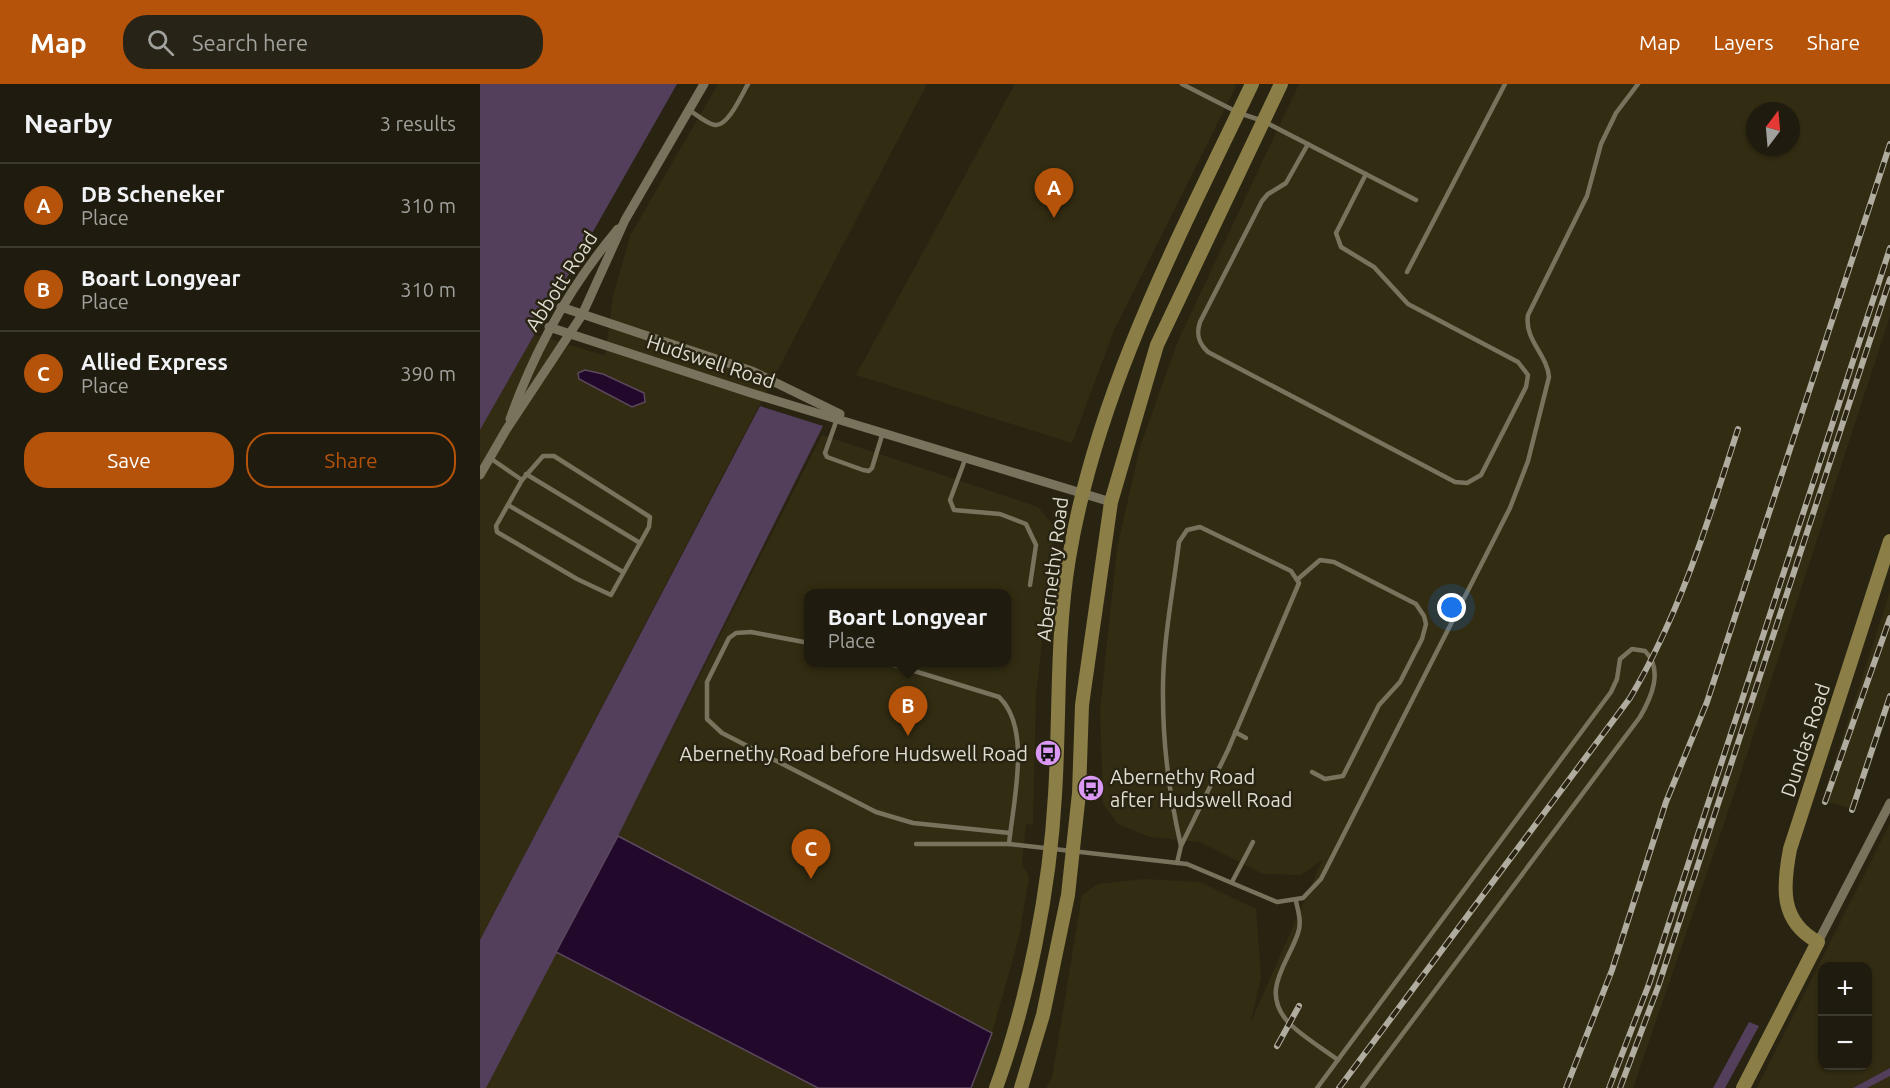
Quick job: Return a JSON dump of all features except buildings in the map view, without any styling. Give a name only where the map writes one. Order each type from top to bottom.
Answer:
[{"type":"main road","name":"Abernethy Road","points":[[996,1088],[1023,1002],[1050,850],[1055,793],[1056,703],[1068,562],[1081,492],[1135,333],[1252,84]]},
{"type":"main road","points":[[1021,1088],[1043,1015],[1068,895],[1073,852],[1082,705],[1111,502],[1157,345],[1281,84]]},
{"type":"main road","name":"Dundas Road","points":[[1818,942],[1807,936],[1794,920],[1786,903],[1784,882],[1790,849],[1890,541]]},
{"type":"main road","points":[[1743,1088],[1818,942]]},
{"type":"street","name":"Abbott Road","points":[[480,475],[506,430],[582,315],[625,220],[704,84]]},
{"type":"street","name":"Abbott Road","points":[[506,430],[549,327],[599,251],[625,220]]},
{"type":"street","name":"Hudswell Road","points":[[561,307],[752,371],[864,426]]},
{"type":"street","name":"Hudswell Road","points":[[549,327],[1111,502]]},
{"type":"street","points":[[1818,942],[1890,803]]},
{"type":"lane","points":[[689,110],[714,125],[721,124],[728,118],[748,84]]},
{"type":"lane","points":[[1182,84],[1239,113],[1263,121],[1416,200]]},
{"type":"lane","points":[[1407,272],[1505,84]]},
{"type":"lane","points":[[916,844],[1009,844],[1196,866],[1266,900],[1296,901],[1312,891],[1321,879],[1519,488],[1549,377],[1546,365],[1527,328],[1528,315],[1587,196],[1601,144],[1620,108],[1638,84]]},
{"type":"lane","points":[[1308,144],[1286,183],[1268,194],[1262,201],[1200,322],[1197,334],[1199,341],[1208,352],[1455,482],[1474,482],[1481,475],[1526,387],[1528,375],[1518,362],[1408,304],[1374,267],[1341,247],[1336,233],[1366,174]]},
{"type":"lane","points":[[837,418],[825,453],[827,457],[863,470],[869,471],[872,468],[883,432]]},
{"type":"lane","points":[[543,456],[554,456],[650,517],[649,527],[611,595],[577,579],[497,532],[496,526],[522,480],[543,456]]},
{"type":"lane","points":[[966,457],[950,500],[951,507],[954,510],[1000,514],[1026,524],[1036,545],[1030,585]]},
{"type":"lane","points":[[490,458],[522,480]]},
{"type":"lane","points":[[526,474],[640,543]]},
{"type":"lane","points":[[508,505],[623,573]]},
{"type":"lane","points":[[1177,863],[1181,846],[1235,732],[1298,589],[1298,579],[1291,571],[1207,529],[1192,527],[1179,542],[1167,634],[1163,698],[1170,788],[1181,846]]},
{"type":"lane","points":[[1298,579],[1320,560],[1334,562],[1416,604],[1425,616],[1426,624],[1422,639],[1400,682],[1379,705],[1343,776],[1326,779],[1312,772]]},
{"type":"lane","points":[[804,642],[751,632],[736,633],[729,638],[707,682],[706,719],[722,733],[876,812],[913,824],[1010,833]]},
{"type":"lane","points":[[1317,1088],[1611,692],[1617,679],[1620,659],[1632,649],[1639,648],[1648,653],[1654,670],[1654,687],[1640,717],[1362,1088]]},
{"type":"lane","points":[[898,667],[999,697],[1010,707],[1017,731],[1009,844]]},
{"type":"lane","points":[[1235,732],[1246,738]]},
{"type":"lane","points":[[1232,882],[1253,842]]},
{"type":"lane","points":[[1296,901],[1300,920],[1299,932],[1276,980],[1276,994],[1289,1023],[1338,1060]]},
{"type":"shaded area","points":[[480,84],[677,84],[480,430]]},
{"type":"shaded area","points":[[718,84],[927,84],[480,940],[480,429],[534,334],[605,356],[613,296],[631,234]]},
{"type":"shaded area","points":[[1015,84],[1232,84],[1236,86],[1115,328],[1072,443],[856,375]]},
{"type":"shaded area","points":[[1299,84],[1890,84],[1890,316],[1733,797],[1633,1088],[1046,1088],[1052,1078],[1082,895],[1098,884],[1145,879],[1200,882],[1256,909],[1261,978],[1250,1024],[1323,859],[1301,875],[1263,874],[1200,842],[1150,837],[1118,824],[1103,804],[1100,710],[1117,548],[1140,447],[1178,341]]},
{"type":"shaded area","points":[[585,370],[603,374],[644,393],[645,402],[632,407],[579,379],[578,373]]},
{"type":"shaded area","points":[[760,406],[823,426],[618,836],[486,1088],[480,1088],[480,940]]},
{"type":"shaded area","points":[[822,435],[1038,507],[1055,528],[1036,694],[1033,825],[1026,824],[1022,864],[1029,877],[1019,937],[992,1033],[618,836]]},
{"type":"shaded area","points":[[1890,592],[1890,708],[1855,810],[1822,800]]},
{"type":"shaded area","points":[[1890,823],[1890,1088],[1757,1088],[1818,966],[1818,1070],[1872,1070],[1872,962],[1820,962]]},
{"type":"shaded area","points":[[618,836],[992,1033],[971,1088],[818,1088],[556,952]]},
{"type":"shaded area","points":[[556,952],[818,1088],[485,1088]]},
{"type":"shaded area","points":[[1749,1022],[1759,1026],[1725,1088],[1713,1088]]},
{"type":"shaded area","points":[[1890,1068],[1890,1076],[1867,1088],[1853,1088]]},
{"type":"railway","points":[[1566,1088],[1612,970],[1666,802],[1707,702],[1890,144]]},
{"type":"railway","points":[[1609,1088],[1649,984],[1890,248]]},
{"type":"railway","points":[[1620,1088],[1658,987],[1890,279]]},
{"type":"railway","points":[[1339,1088],[1630,698],[1664,634],[1692,567],[1738,429]]},
{"type":"railway","points":[[1825,802],[1890,618]]},
{"type":"railway","points":[[1852,810],[1890,696]]},
{"type":"railway","points":[[1277,1046],[1299,1006]]},
{"type":"place","name":"DB Scheneker","points":[[1054,218]]},
{"type":"place","name":"Boart Longyear","points":[[908,736]]},
{"type":"place","name":"Abernethy Road before Hudswell Road","points":[[1048,753]]},
{"type":"place","name":"Abernethy Road after Hudswell Road","points":[[1091,788]]},
{"type":"place","name":"Allied Express","points":[[811,879]]}]
